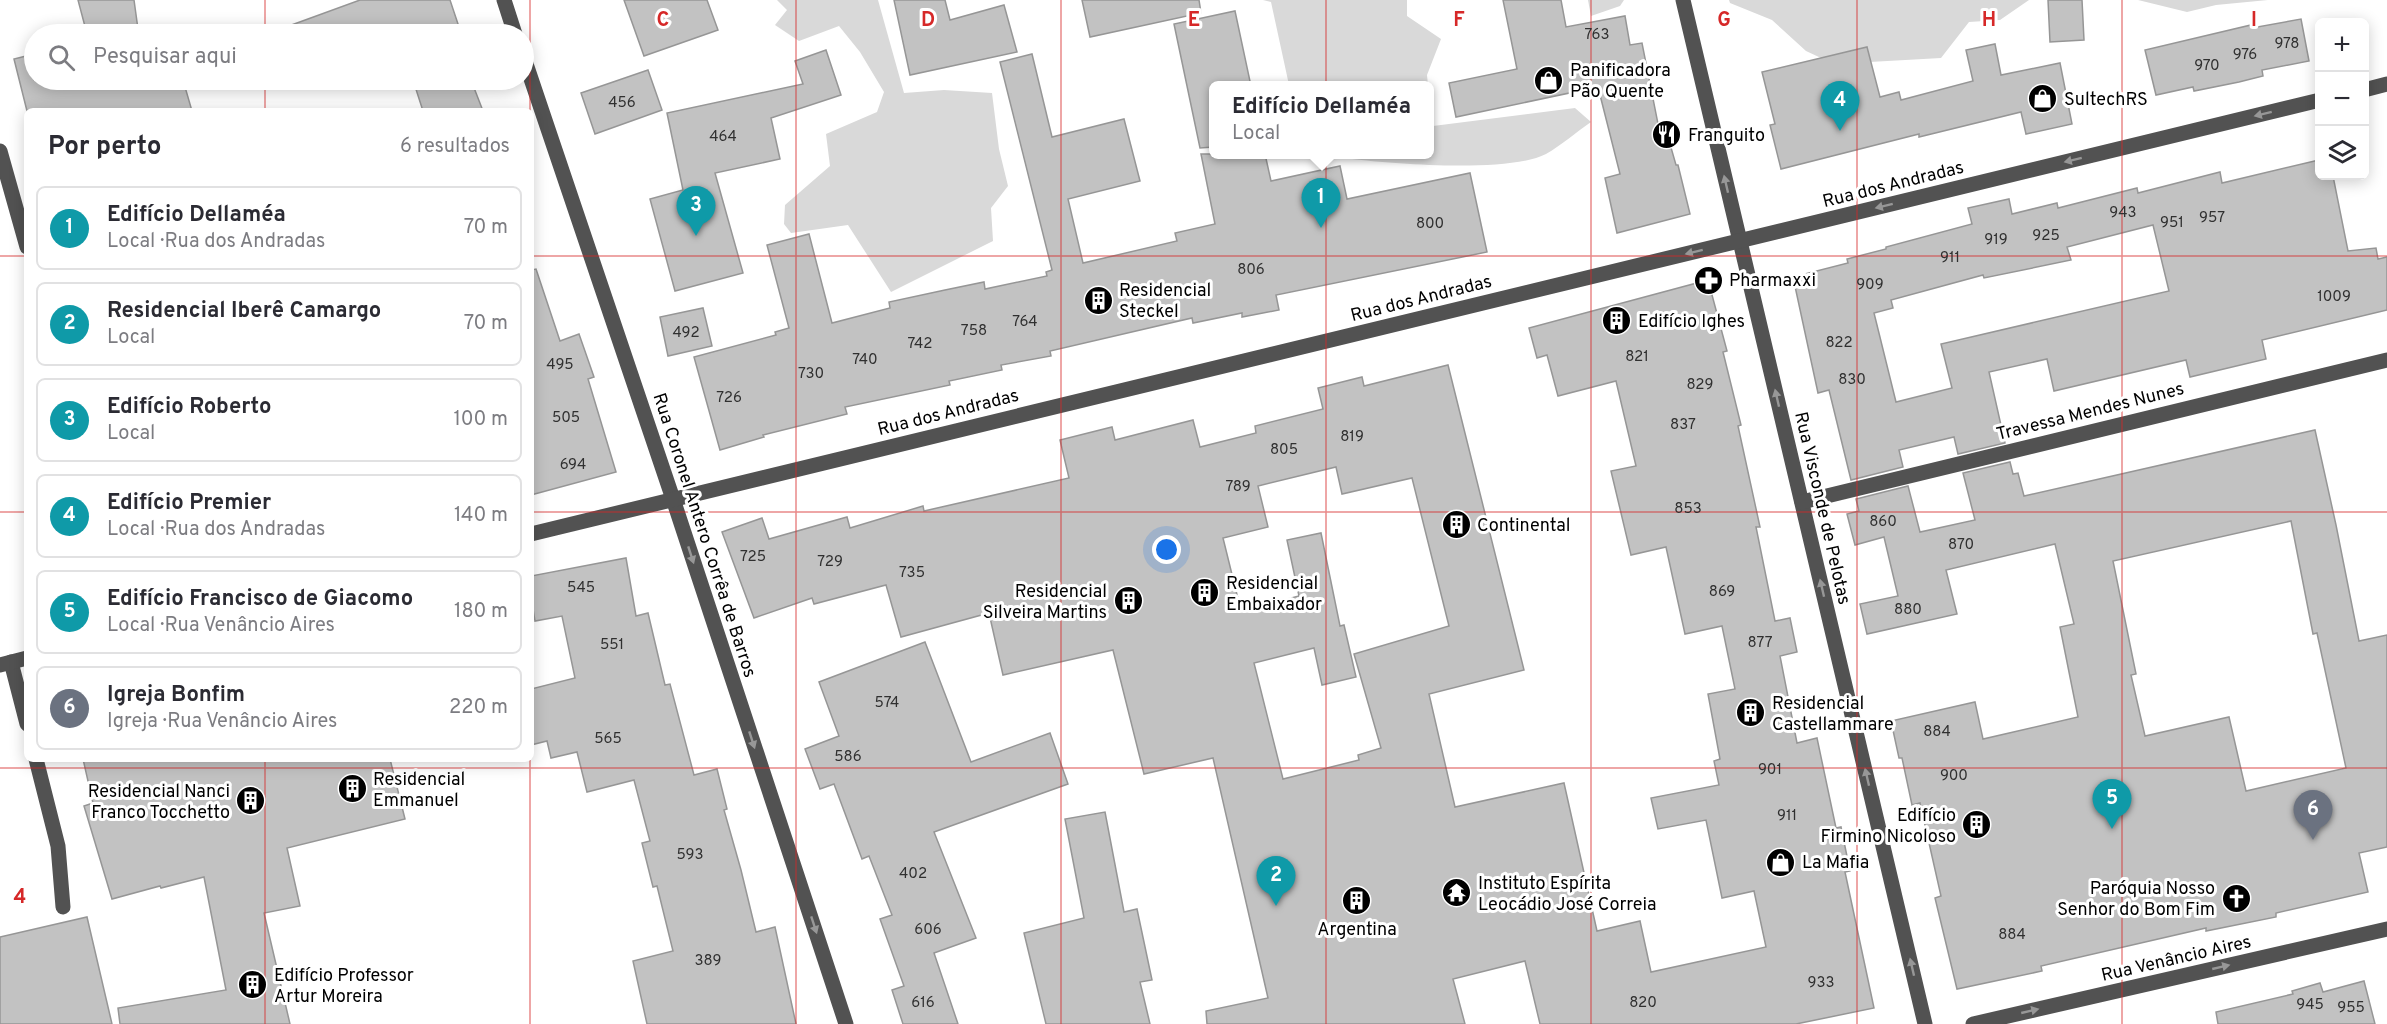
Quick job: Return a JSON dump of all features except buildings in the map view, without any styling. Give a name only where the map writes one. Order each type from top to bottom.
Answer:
[{"type":"street","points":[[504,0],[512,24]]},
{"type":"street","name":"Rua Visconde de Pelotas","points":[[1683,0],[1925,1024]]},
{"type":"street","points":[[2369,89],[2387,84]]},
{"type":"street","name":"Rua Coronel Antero Corrêa de Barros","points":[[534,88],[673,499],[846,1024]]},
{"type":"street","name":"Rua dos Andradas","points":[[534,533],[2315,101]]},
{"type":"street","points":[[0,151],[24,236]]},
{"type":"street","name":"Travessa Mendes Nunes","points":[[1802,502],[2387,360]]},
{"type":"street","points":[[24,659],[6,664],[24,715]]},
{"type":"street","points":[[37,762],[58,846],[63,907]]},
{"type":"street","name":"Rua Venâncio Aires","points":[[1973,1024],[2387,929]]},
{"type":"shaded area","points":[[777,0],[878,0],[904,93],[944,90],[992,93],[999,149],[1008,186],[991,208],[993,241],[891,292],[848,225],[791,233],[784,224],[785,205],[830,166],[826,134],[877,112],[884,92],[860,52],[839,26],[799,41],[775,25],[787,10]]},
{"type":"shaded area","points":[[1263,0],[1407,0],[1407,16],[1441,39],[1427,75],[1428,81],[1288,81],[1271,2]]},
{"type":"shaded area","points":[[1588,0],[1624,0],[1620,6],[1591,16]]},
{"type":"shaded area","points":[[1729,0],[2029,0],[2000,20],[1969,22],[1941,58],[1834,64],[1806,51],[1772,20],[1730,3]]},
{"type":"shaded area","points":[[2138,0],[2268,0],[2216,5],[2187,12]]},
{"type":"shaded area","points":[[1575,108],[1591,122],[1558,147],[1529,160],[1506,164],[1451,166],[1352,159],[1434,159],[1434,126]]},
{"type":"place","name":"Panificadora Pão Quente","points":[[1549,80]]},
{"type":"place","name":"SultechRS","points":[[2043,99]]},
{"type":"place","name":"Edifício Premier","points":[[1840,131]]},
{"type":"place","name":"Franguito","points":[[1667,135]]},
{"type":"place","name":"Edifício Dellaméa","points":[[1321,228]]},
{"type":"place","name":"Edifício Roberto","points":[[696,236]]},
{"type":"place","name":"Pharmaxxi","points":[[1708,280]]},
{"type":"place","name":"Residencial Steckel","points":[[1098,300]]},
{"type":"place","name":"Edifício Ighes","points":[[1617,321]]},
{"type":"place","name":"Continental","points":[[1456,525]]},
{"type":"place","name":"Residencial Embaixador","points":[[1205,593]]},
{"type":"place","name":"Residencial Silveira Martins","points":[[1128,601]]},
{"type":"place","name":"Residencial Castellammare","points":[[1751,713]]},
{"type":"place","name":"Residencial Emmanuel","points":[[352,789]]},
{"type":"place","name":"Residencial Nanci Franco Tocchetto","points":[[251,801]]},
{"type":"place","name":"Edifício Firmino Nicoloso","points":[[1977,825]]},
{"type":"place","name":"Edifício Francisco de Giacomo","points":[[2112,829]]},
{"type":"place","name":"Igreja Bonfim","points":[[2313,840]]},
{"type":"place","name":"La Mafia","points":[[1781,862]]},
{"type":"place","name":"Instituto Espírita Leocádio José Correia","points":[[1457,893]]},
{"type":"place","name":"Paróquia Nosso Senhor do Bom Fim","points":[[2236,898]]},
{"type":"place","name":"Argentina","points":[[1357,900]]},
{"type":"place","name":"Residencial Iberê Camargo","points":[[1276,906]]},
{"type":"place","name":"Edifício Professor Artur Moreira","points":[[253,985]]}]
